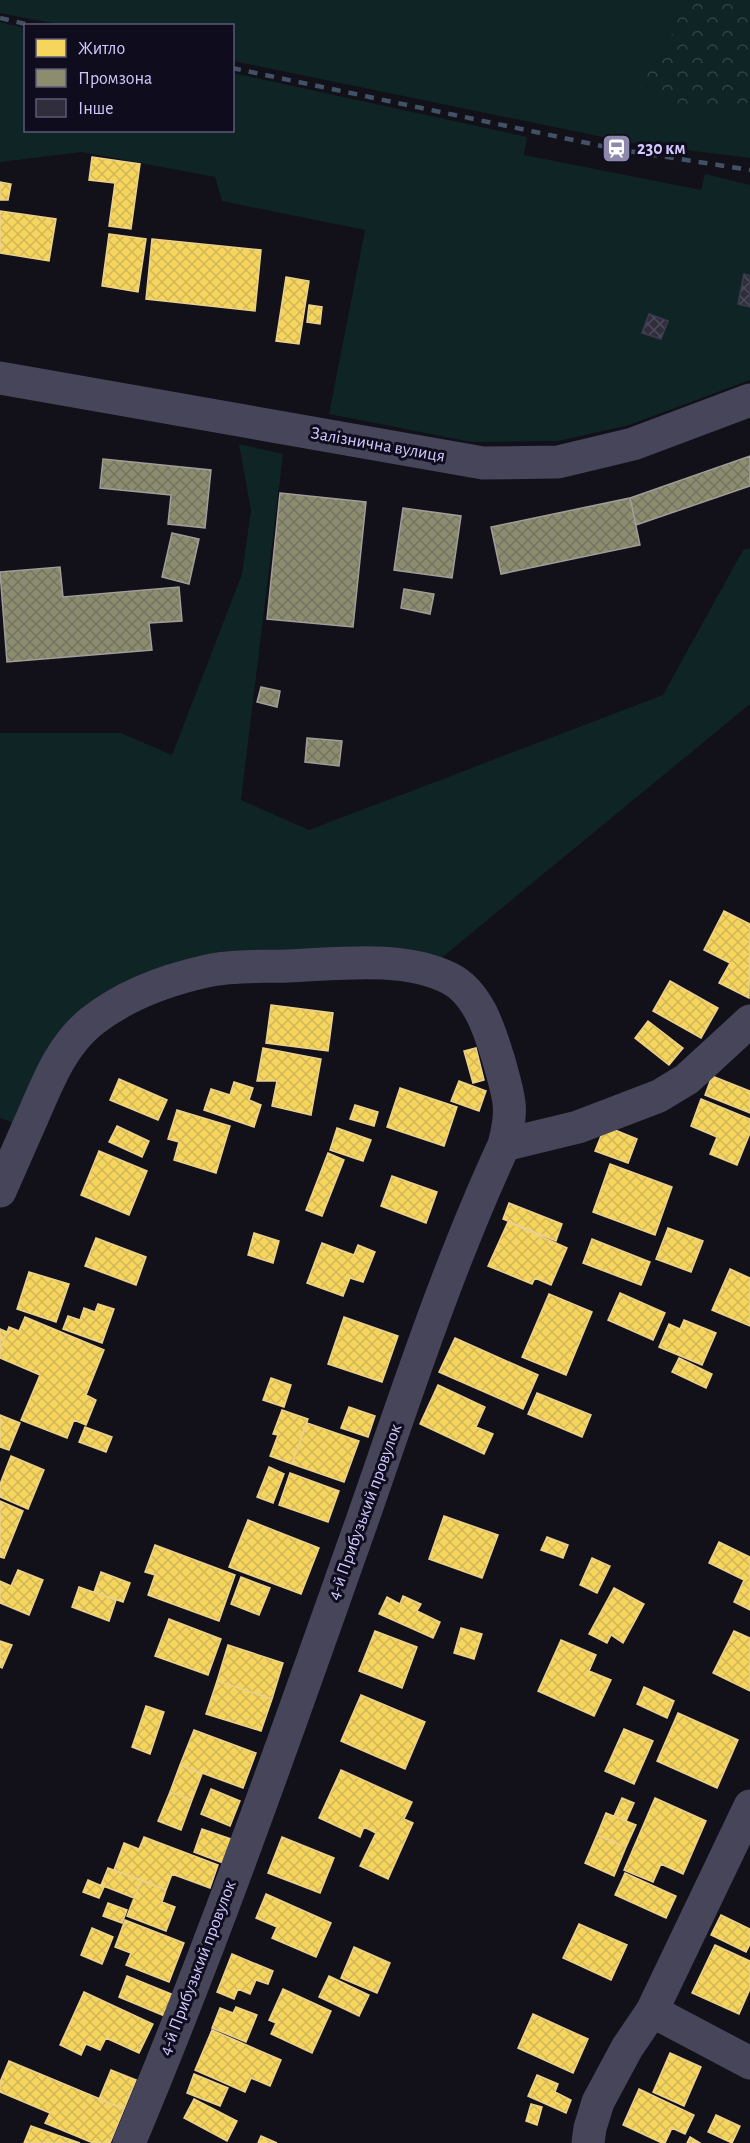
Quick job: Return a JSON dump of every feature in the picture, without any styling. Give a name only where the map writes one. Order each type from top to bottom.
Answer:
[{"type":"street","name":"Залізнична вулиця","points":[[0,378],[483,463],[558,462],[601,452],[633,444],[750,400]]},
{"type":"street","name":"4-й Прибузький провулок","points":[[0,1191],[55,1065],[71,1042],[90,1023],[116,1004],[152,987],[209,970],[389,963],[431,971],[450,978],[465,989],[480,1011],[491,1036],[511,1104],[510,1122],[504,1145],[481,1196],[427,1337],[270,1780],[179,2025],[129,2143]]},
{"type":"street","points":[[504,1145],[578,1127],[660,1096],[687,1079],[750,1021]]},
{"type":"street","points":[[588,2143],[598,2102],[627,2048],[652,2011],[750,1806]]},
{"type":"street","points":[[652,2011],[750,2063]]},
{"type":"green space","points":[[0,0],[750,0],[750,158],[637,144],[234,61],[234,24],[57,24],[0,13]]},
{"type":"green space","points":[[674,0],[750,0],[750,102],[733,106],[666,103],[647,93],[638,83],[636,68],[655,53],[666,48],[669,42],[674,26],[672,2]]},
{"type":"green space","points":[[0,22],[24,28],[24,132],[234,132],[234,73],[527,137],[524,155],[701,190],[705,174],[750,185],[750,380],[629,425],[558,441],[471,442],[329,414],[365,230],[222,201],[215,177],[82,152],[0,162]]},
{"type":"green space","points":[[239,444],[283,454],[241,800],[309,830],[663,695],[743,550],[750,548],[750,704],[434,964],[390,956],[112,999],[19,1125],[0,1118],[0,733],[121,733],[172,755],[242,574],[251,510]]},
{"type":"building: Житло","points":[[92,157],[140,164],[131,229],[109,226],[115,183],[89,180]]},
{"type":"building: Житло","points":[[0,182],[11,184],[8,200],[0,200]]},
{"type":"building: Житло","points":[[0,211],[56,219],[49,261],[0,253]]},
{"type":"building: Житло","points":[[109,234],[146,239],[138,292],[102,286]]},
{"type":"building: Житло","points":[[152,239],[261,250],[255,311],[146,299]]},
{"type":"building: Житло","points":[[286,277],[309,281],[299,344],[276,341]]},
{"type":"building: Житло","points":[[309,305],[322,307],[320,324],[307,322]]},
{"type":"building: Житло","points":[[724,911],[750,924],[749,998],[719,983],[730,963],[704,950]]},
{"type":"building: Житло","points":[[670,981],[718,1008],[701,1038],[653,1011]]},
{"type":"building: Житло","points":[[271,1005],[333,1013],[328,1051],[266,1043]]},
{"type":"building: Житло","points":[[648,1021],[683,1048],[669,1065],[635,1038]]},
{"type":"building: Житло","points":[[263,1048],[321,1059],[311,1115],[272,1106],[277,1081],[257,1081]]},
{"type":"building: Житло","points":[[476,1048],[484,1080],[473,1083],[464,1051]]},
{"type":"building: Житло","points":[[712,1076],[750,1091],[750,1113],[705,1095]]},
{"type":"building: Житло","points":[[119,1079],[167,1100],[158,1120],[110,1100]]},
{"type":"building: Житло","points":[[459,1081],[486,1091],[479,1111],[451,1101]]},
{"type":"building: Житло","points":[[234,1082],[253,1088],[249,1100],[261,1105],[254,1127],[204,1110],[211,1089],[230,1095]]},
{"type":"building: Житло","points":[[400,1088],[457,1107],[444,1146],[387,1127]]},
{"type":"building: Житло","points":[[701,1099],[750,1119],[750,1133],[737,1165],[710,1154],[717,1137],[691,1126]]},
{"type":"building: Житло","points":[[355,1105],[378,1112],[374,1126],[350,1119]]},
{"type":"building: Житло","points":[[177,1110],[230,1126],[216,1173],[174,1160],[179,1142],[168,1139]]},
{"type":"building: Житло","points":[[117,1126],[149,1141],[142,1157],[109,1142]]},
{"type":"building: Житло","points":[[605,1126],[637,1139],[628,1163],[595,1151]]},
{"type":"building: Житло","points":[[337,1128],[371,1140],[363,1161],[330,1150]]},
{"type":"building: Житло","points":[[99,1151],[147,1171],[129,1215],[81,1195]]},
{"type":"building: Житло","points":[[328,1153],[344,1160],[322,1216],[306,1210]]},
{"type":"building: Житло","points":[[610,1164],[672,1187],[655,1235],[593,1212]]},
{"type":"building: Житло","points":[[392,1176],[437,1192],[426,1223],[381,1206]]},
{"type":"building: Житло","points":[[509,1203],[562,1224],[556,1241],[503,1219]]},
{"type":"building: Житло","points":[[508,1222],[567,1248],[551,1285],[535,1278],[532,1284],[488,1266]]},
{"type":"building: Житло","points":[[668,1228],[703,1241],[691,1272],[656,1259]]},
{"type":"building: Житло","points":[[254,1233],[279,1241],[273,1263],[248,1255]]},
{"type":"building: Житло","points":[[96,1238],[146,1257],[136,1285],[85,1266]]},
{"type":"building: Житло","points":[[592,1239],[650,1262],[641,1285],[583,1263]]},
{"type":"building: Житло","points":[[322,1243],[354,1255],[358,1245],[375,1252],[363,1282],[350,1278],[343,1296],[307,1283]]},
{"type":"building: Житло","points":[[730,1269],[750,1278],[750,1326],[712,1310]]},
{"type":"building: Житло","points":[[29,1272],[69,1284],[56,1322],[17,1309]]},
{"type":"building: Житло","points":[[620,1293],[665,1313],[653,1340],[608,1320]]},
{"type":"building: Житло","points":[[549,1294],[592,1312],[566,1375],[522,1357]]},
{"type":"building: Житло","points":[[98,1304],[114,1309],[102,1343],[63,1329],[68,1316],[80,1320],[84,1308],[95,1312]]},
{"type":"building: Житло","points":[[25,1317],[104,1350],[86,1395],[96,1400],[86,1425],[74,1420],[67,1438],[21,1420],[40,1375],[0,1358],[0,1350],[9,1327],[19,1331]]},
{"type":"building: Житло","points":[[344,1317],[398,1336],[382,1382],[328,1364]]},
{"type":"building: Житло","points":[[684,1320],[716,1333],[702,1365],[659,1347],[669,1324],[680,1329]]},
{"type":"building: Житло","points":[[0,1329],[7,1332],[0,1350]]},
{"type":"building: Житло","points":[[455,1338],[538,1375],[523,1409],[439,1372]]},
{"type":"building: Житло","points":[[679,1358],[712,1374],[706,1388],[672,1372]]},
{"type":"building: Житло","points":[[271,1378],[291,1385],[284,1407],[263,1400]]},
{"type":"building: Житло","points":[[438,1385],[485,1407],[476,1427],[493,1434],[484,1454],[420,1424]]},
{"type":"building: Житло","points":[[537,1393],[591,1415],[582,1437],[528,1414]]},
{"type":"building: Житло","points":[[349,1407],[375,1416],[368,1437],[341,1428]]},
{"type":"building: Житло","points":[[282,1410],[308,1419],[292,1464],[270,1456],[278,1435],[273,1434]]},
{"type":"building: Житло","points":[[0,1415],[20,1423],[9,1450],[0,1447]]},
{"type":"building: Житло","points":[[307,1423],[359,1441],[344,1482],[292,1464]]},
{"type":"building: Житло","points":[[85,1427],[112,1437],[106,1452],[79,1442]]},
{"type":"building: Житло","points":[[11,1456],[44,1470],[28,1509],[0,1497],[0,1484]]},
{"type":"building: Житло","points":[[269,1467],[284,1474],[273,1503],[257,1497]]},
{"type":"building: Житло","points":[[290,1473],[339,1491],[328,1522],[279,1505]]},
{"type":"building: Житло","points":[[0,1501],[23,1511],[4,1558],[0,1557]]},
{"type":"building: Житло","points":[[444,1516],[498,1535],[482,1578],[429,1559]]},
{"type":"building: Житло","points":[[248,1520],[319,1548],[301,1594],[229,1567]]},
{"type":"building: Житло","points":[[547,1537],[568,1545],[563,1558],[541,1550]]},
{"type":"building: Житло","points":[[719,1542],[750,1557],[750,1610],[734,1602],[744,1580],[709,1563]]},
{"type":"building: Житло","points":[[155,1545],[235,1575],[219,1621],[148,1595],[155,1575],[145,1572]]},
{"type":"building: Житло","points":[[592,1558],[610,1566],[597,1593],[580,1585]]},
{"type":"building: Житло","points":[[18,1570],[43,1580],[29,1615],[0,1603],[0,1581],[11,1586]]},
{"type":"building: Житло","points":[[101,1572],[130,1583],[123,1602],[94,1592]]},
{"type":"building: Житло","points":[[241,1577],[270,1588],[259,1615],[231,1604]]},
{"type":"building: Житло","points":[[79,1587],[116,1600],[109,1621],[72,1607]]},
{"type":"building: Житло","points":[[614,1588],[644,1604],[623,1643],[611,1635],[607,1643],[589,1634]]},
{"type":"building: Житло","points":[[403,1596],[421,1604],[417,1611],[440,1622],[433,1638],[379,1614],[387,1597],[400,1604]]},
{"type":"building: Житло","points":[[169,1619],[221,1639],[208,1675],[155,1656]]},
{"type":"building: Житло","points":[[461,1628],[482,1634],[474,1659],[454,1653]]},
{"type":"building: Житло","points":[[375,1631],[417,1647],[402,1688],[359,1671]]},
{"type":"building: Житло","points":[[734,1631],[750,1638],[750,1691],[713,1673]]},
{"type":"building: Житло","points":[[561,1640],[596,1655],[589,1671],[611,1680],[594,1716],[538,1691]]},
{"type":"building: Житло","points":[[0,1641],[12,1645],[2,1668],[0,1667]]},
{"type":"building: Житло","points":[[228,1645],[283,1663],[272,1699],[217,1681]]},
{"type":"building: Житло","points":[[217,1681],[272,1699],[261,1731],[206,1714]]},
{"type":"building: Житло","points":[[644,1687],[674,1701],[667,1718],[637,1704]]},
{"type":"building: Житло","points":[[361,1695],[425,1722],[405,1769],[341,1741]]},
{"type":"building: Житло","points":[[146,1706],[164,1712],[150,1754],[132,1747]]},
{"type":"building: Житло","points":[[678,1713],[738,1740],[717,1788],[657,1761]]},
{"type":"building: Житло","points":[[624,1729],[653,1741],[634,1784],[605,1771]]},
{"type":"building: Житло","points":[[194,1730],[256,1753],[243,1788],[180,1765]]},
{"type":"building: Житло","points":[[180,1765],[202,1774],[192,1800],[170,1792]]},
{"type":"building: Житло","points":[[341,1770],[412,1802],[404,1819],[413,1823],[388,1879],[360,1866],[376,1833],[364,1827],[360,1837],[319,1818]]},
{"type":"building: Житло","points":[[211,1789],[240,1801],[230,1826],[201,1814]]},
{"type":"building: Житло","points":[[170,1792],[192,1800],[181,1830],[158,1821]]},
{"type":"building: Житло","points":[[622,1798],[634,1803],[626,1821],[614,1816]]},
{"type":"building: Житло","points":[[655,1798],[706,1821],[683,1874],[661,1864],[653,1882],[624,1870]]},
{"type":"building: Житло","points":[[606,1813],[636,1825],[626,1847],[597,1835]]},
{"type":"building: Житло","points":[[202,1829],[231,1839],[223,1863],[194,1852]]},
{"type":"building: Житло","points":[[597,1835],[626,1847],[614,1876],[585,1863]]},
{"type":"building: Житло","points":[[144,1837],[218,1865],[210,1888],[172,1874],[166,1890],[114,1870],[124,1843],[139,1849]]},
{"type":"building: Житло","points":[[282,1837],[334,1858],[320,1893],[268,1873]]},
{"type":"building: Житло","points":[[108,1868],[141,1880],[134,1898],[101,1885]]},
{"type":"building: Житло","points":[[625,1873],[676,1896],[666,1918],[615,1895]]},
{"type":"building: Житло","points":[[88,1880],[104,1887],[99,1898],[83,1892]]},
{"type":"building: Житло","points":[[141,1880],[166,1890],[162,1902],[175,1907],[166,1931],[127,1916]]},
{"type":"building: Житло","points":[[266,1894],[331,1923],[316,1957],[272,1938],[277,1927],[256,1918]]},
{"type":"building: Житло","points":[[108,1903],[127,1910],[122,1923],[103,1916]]},
{"type":"building: Житло","points":[[721,1915],[750,1929],[750,1944],[746,1952],[711,1935]]},
{"type":"building: Житло","points":[[125,1920],[184,1943],[169,1982],[126,1965],[131,1953],[115,1947]]},
{"type":"building: Житло","points":[[579,1924],[627,1945],[611,1980],[563,1958]]},
{"type":"building: Житло","points":[[92,1928],[113,1937],[102,1964],[81,1955]]},
{"type":"building: Житло","points":[[715,1945],[750,1961],[750,1989],[739,2014],[692,1993]]},
{"type":"building: Житло","points":[[354,1947],[390,1963],[377,1993],[341,1978]]},
{"type":"building: Житло","points":[[232,1954],[273,1971],[268,1984],[256,1980],[250,1994],[238,1989],[234,1999],[217,1992]]},
{"type":"building: Житло","points":[[127,1976],[176,1996],[167,2017],[119,1997]]},
{"type":"building: Житло","points":[[329,1976],[369,1995],[359,2016],[319,1997]]},
{"type":"building: Житло","points":[[283,1989],[331,2011],[312,2053],[271,2034],[276,2023],[269,2020]]},
{"type":"building: Житло","points":[[84,1992],[153,2024],[139,2053],[106,2038],[100,2050],[86,2044],[81,2055],[60,2045]]},
{"type":"building: Житло","points":[[236,2007],[257,2015],[246,2042],[212,2028],[220,2008],[233,2013]]},
{"type":"building: Житло","points":[[533,2014],[588,2039],[573,2073],[518,2048]]},
{"type":"building: Житло","points":[[212,2030],[281,2060],[270,2086],[251,2078],[245,2092],[195,2070]]},
{"type":"building: Житло","points":[[670,2053],[701,2067],[684,2106],[653,2092]]},
{"type":"building: Житло","points":[[9,2061],[124,2109],[110,2143],[93,2143],[45,2123],[50,2113],[0,2092],[0,2082]]},
{"type":"building: Житло","points":[[111,2070],[136,2080],[124,2109],[99,2099]]},
{"type":"building: Житло","points":[[194,2074],[228,2088],[220,2106],[187,2093]]},
{"type":"building: Житло","points":[[537,2075],[558,2084],[555,2092],[571,2100],[566,2113],[528,2096]]},
{"type":"building: Житло","points":[[639,2089],[694,2115],[685,2134],[672,2128],[665,2143],[662,2143],[623,2125]]},
{"type":"building: Житло","points":[[194,2099],[237,2121],[227,2141],[184,2118]]},
{"type":"building: Житло","points":[[531,2104],[542,2107],[537,2125],[526,2121]]},
{"type":"building: Житло","points":[[716,2115],[740,2126],[732,2143],[708,2132]]},
{"type":"building: Житло","points":[[31,2126],[80,2143],[24,2143]]},
{"type":"building: Житло","points":[[261,2136],[277,2143],[258,2143]]},
{"type":"building: Житло","points":[[690,2137],[700,2143],[687,2143]]},
{"type":"building: Промзона","points":[[750,456],[750,486],[636,525],[630,498]]},
{"type":"building: Промзона","points":[[103,459],[211,470],[205,528],[168,524],[171,495],[100,488]]},
{"type":"building: Промзона","points":[[280,493],[366,502],[353,627],[267,619]]},
{"type":"building: Промзона","points":[[630,498],[640,545],[501,574],[491,527]]},
{"type":"building: Промзона","points":[[403,508],[461,516],[452,578],[394,570]]},
{"type":"building: Промзона","points":[[172,533],[199,539],[189,584],[162,577]]},
{"type":"building: Промзона","points":[[60,567],[63,597],[179,587],[182,621],[149,623],[152,650],[7,662],[0,572]]},
{"type":"building: Промзона","points":[[404,589],[434,594],[430,614],[401,608]]},
{"type":"building: Промзона","points":[[261,687],[280,691],[277,707],[257,702]]},
{"type":"building: Промзона","points":[[307,738],[342,741],[339,766],[305,762]]},
{"type":"building: Інше","points":[[744,274],[750,276],[750,307],[738,304]]},
{"type":"building: Інше","points":[[649,314],[668,321],[661,339],[642,333]]},
{"type":"railway","points":[[0,18],[26,24]]},
{"type":"railway","points":[[234,68],[616,149],[750,170]]},
{"type":"place","name":"230 км","points":[[616,149]]}]
